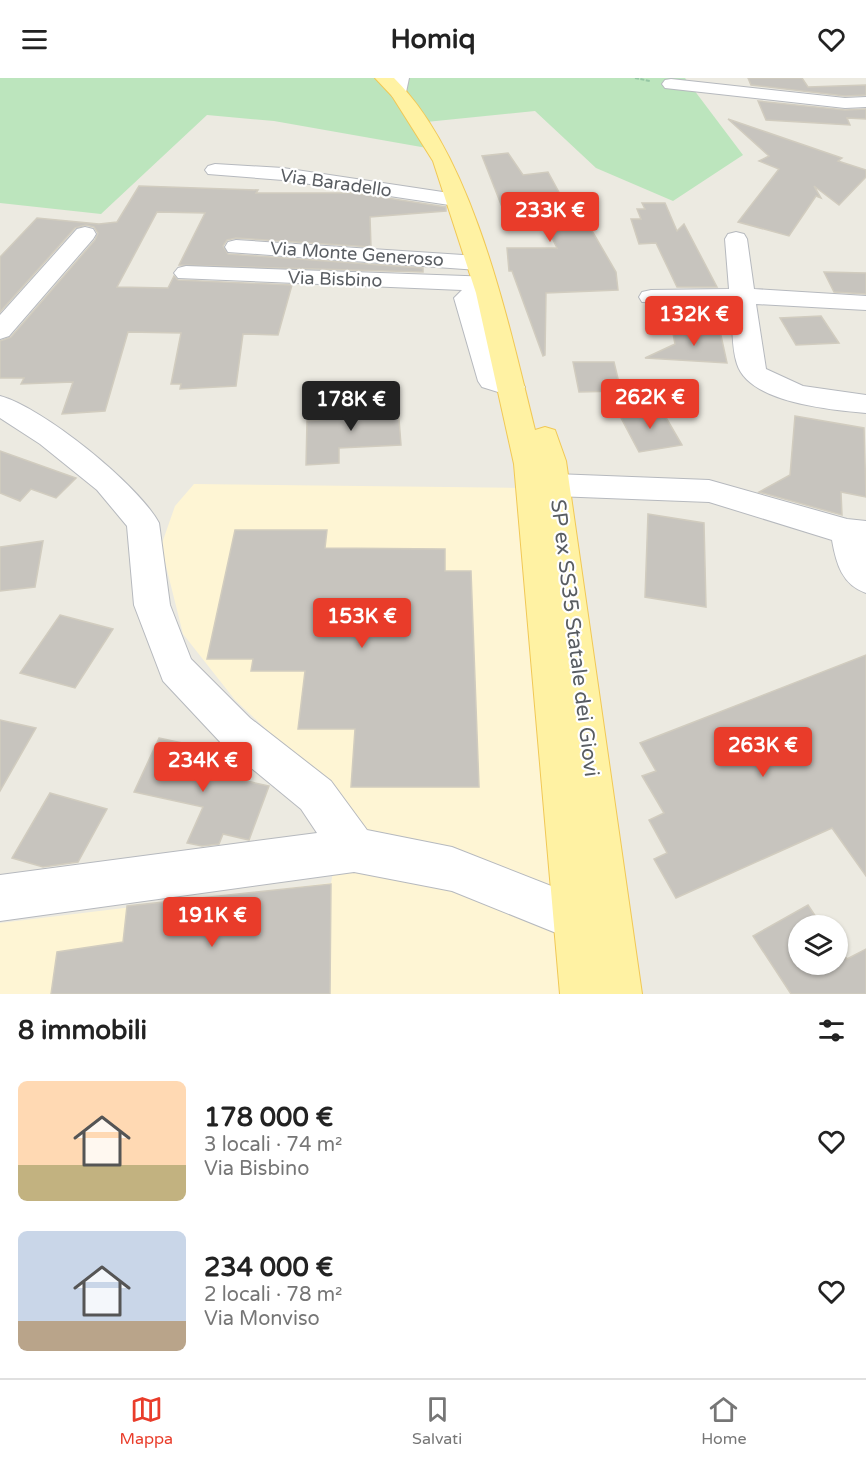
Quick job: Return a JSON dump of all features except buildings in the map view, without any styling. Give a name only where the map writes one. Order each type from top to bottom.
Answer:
[{"type":"main road","name":"SP ex SS35 Statale dei Giovi","points":[[384,78],[399,85],[443,161],[484,281],[531,390],[552,461],[600,831],[618,994]]},
{"type":"main road","name":"SP ex SS35 Statale dei Giovi","points":[[484,281],[529,464],[584,994]]},
{"type":"main road","points":[[514,400],[536,442],[544,478],[555,484]]},
{"type":"main road","points":[[576,918],[588,926],[592,933],[598,994]]},
{"type":"street","points":[[671,84],[845,103],[866,102]]},
{"type":"street","name":"Via Baradello","points":[[215,170],[283,174],[456,200]]},
{"type":"street","points":[[0,331],[85,234]]},
{"type":"street","points":[[736,239],[750,363],[755,374],[787,391],[807,397],[866,404]]},
{"type":"street","name":"Via Monte Generoso","points":[[236,247],[418,257],[484,281]]},
{"type":"street","name":"Via Bisbino","points":[[186,273],[431,283],[484,281]]},
{"type":"street","points":[[651,297],[743,296],[866,303]]},
{"type":"street","points":[[0,405],[50,437],[108,482],[143,523],[152,605],[176,669],[236,731],[316,795],[354,850]]},
{"type":"street","points":[[555,484],[709,490],[857,533],[853,563],[866,579]]},
{"type":"street","points":[[0,898],[354,850],[452,868],[576,918]]},
{"type":"shaded area","points":[[194,484],[522,488],[572,994],[0,994],[0,923],[331,883],[346,804],[235,700],[183,634],[161,546],[175,506]]},
{"type":"green space","points":[[0,78],[685,78],[743,155],[673,201],[596,168],[535,111],[426,122],[427,148],[274,121],[207,115],[101,214],[0,203]]}]
